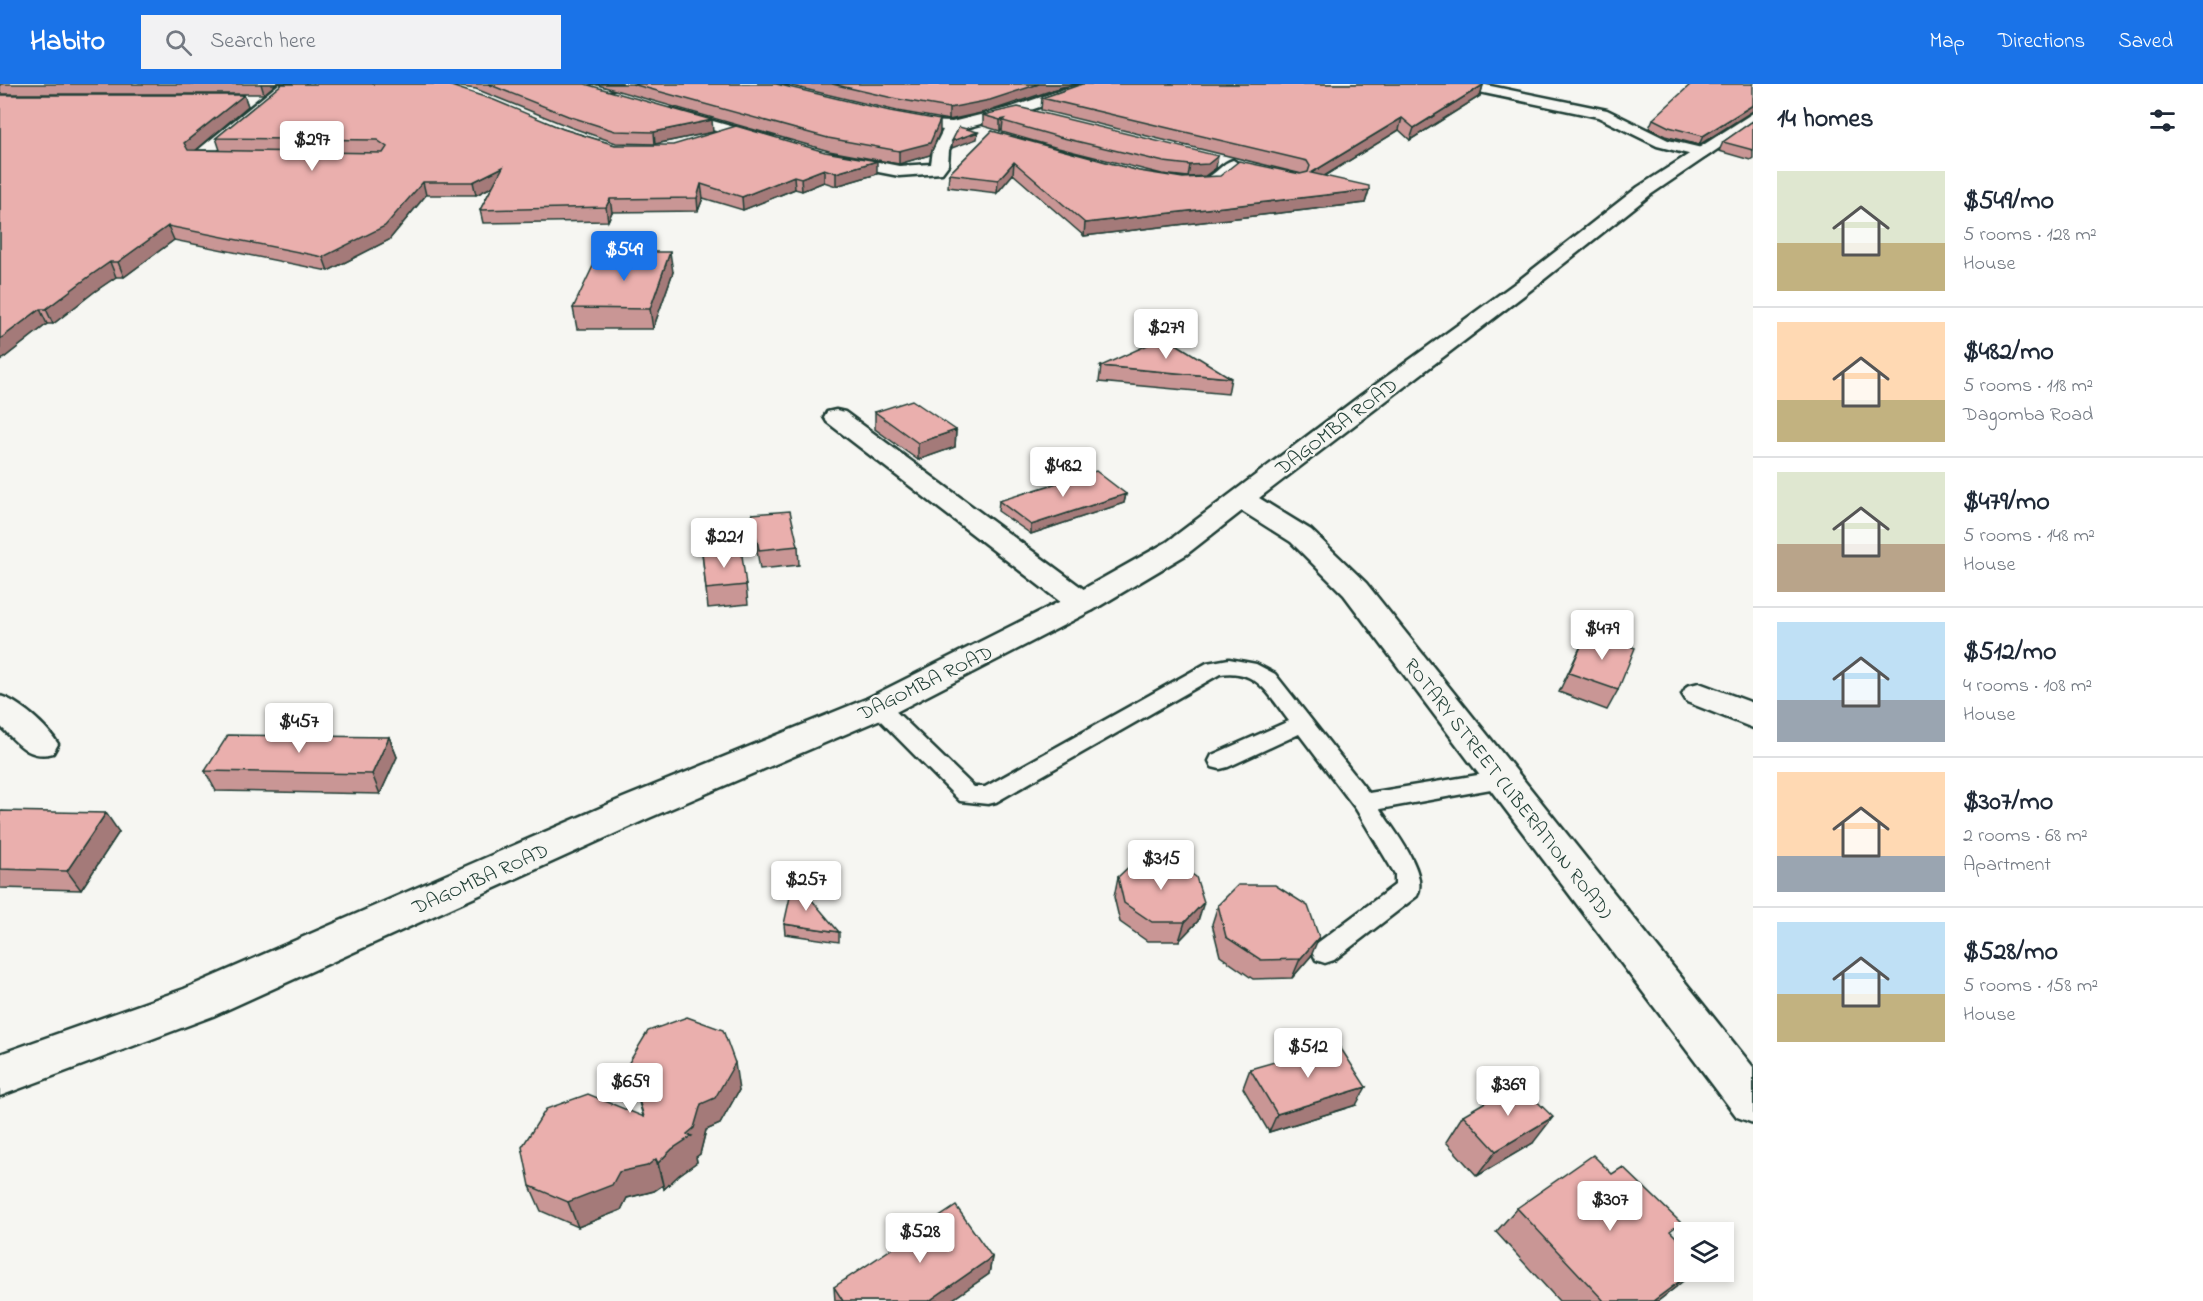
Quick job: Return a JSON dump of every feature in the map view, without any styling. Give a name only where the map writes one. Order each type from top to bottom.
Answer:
[{"type":"street","points":[[253,159],[199,157],[288,84]]},
{"type":"street","points":[[815,154],[899,171],[936,169],[940,165],[941,150],[955,126],[1017,110],[1093,84]]},
{"type":"street","points":[[1461,84],[1602,113],[1663,143],[1704,153]]},
{"type":"street","points":[[587,89],[614,90]]},
{"type":"street","points":[[246,100],[269,100]]},
{"type":"street","points":[[649,107],[781,145]]},
{"type":"street","points":[[1017,110],[1051,119]]},
{"type":"street","name":"DAGOMBA ROAD","points":[[0,1075],[198,1003],[636,808],[878,707],[1082,603],[1178,548],[1368,401],[1526,285],[1644,192],[1753,118]]},
{"type":"street","points":[[915,122],[955,126],[991,135]]},
{"type":"street","points":[[705,141],[736,132]]},
{"type":"street","points":[[1168,182],[1192,185],[1211,183],[1239,166],[1210,160]]},
{"type":"street","points":[[836,417],[927,484],[1027,565],[1082,603]]},
{"type":"street","name":"ROTARY STREET (LIBERATION ROAD)","points":[[1241,498],[1301,536],[1355,589],[1753,1102]]},
{"type":"street","points":[[1699,694],[1753,716]]},
{"type":"street","points":[[0,707],[41,744]]},
{"type":"lane","points":[[878,707],[968,795],[988,796],[1214,668],[1241,664],[1254,669],[1268,679],[1364,803],[1407,873],[1408,889],[1325,952]]},
{"type":"lane","points":[[1220,761],[1303,724]]},
{"type":"lane","points":[[1364,803],[1502,780]]},
{"type":"building","points":[[282,84],[445,84],[494,100],[563,129],[615,145],[673,145],[736,126],[825,152],[877,161],[836,173],[824,169],[801,178],[794,176],[742,197],[701,184],[697,198],[610,199],[606,207],[480,210],[503,167],[473,182],[423,182],[385,226],[323,257],[168,226],[118,262],[110,262],[46,309],[40,309],[0,339],[0,95],[244,95],[184,143],[188,150],[383,153],[387,147],[377,140],[216,138]]},
{"type":"building","points":[[488,84],[585,84],[712,120],[654,132],[615,131],[568,116]]},
{"type":"building","points":[[632,84],[776,84],[890,111],[940,120],[930,143],[899,151],[828,138]]},
{"type":"building","points":[[832,84],[1039,84],[990,100],[949,108]]},
{"type":"building","points":[[1082,84],[1483,85],[1414,128],[1402,118],[1311,173],[1369,186],[1369,190],[1085,223],[1014,162],[998,180],[949,174],[992,131],[1139,171],[1183,178],[1220,176],[1239,161],[1300,174],[1308,172],[1310,166],[1307,161],[1042,98]]},
{"type":"building","points":[[1691,84],[1753,84],[1753,105],[1703,136],[1669,127],[1653,119]]},
{"type":"building","points":[[1018,107],[1218,156],[1208,164],[1190,165],[1164,162],[1059,137],[1003,121],[1005,119],[1000,120],[983,115]]},
{"type":"building","points":[[1753,121],[1753,150],[1723,142]]},
{"type":"building","points":[[959,127],[978,132],[952,141]]},
{"type":"building","points":[[624,252],[670,252],[650,309],[573,308],[594,264],[618,264]]},
{"type":"building","points":[[1165,337],[1231,378],[1101,366]]},
{"type":"building","points":[[912,400],[956,430],[918,443],[875,412]]},
{"type":"building","points":[[1096,471],[1126,494],[1031,525],[999,501]]},
{"type":"building","points":[[790,511],[798,546],[759,550],[752,514]]},
{"type":"building","points":[[741,548],[746,585],[706,589],[702,552]]},
{"type":"building","points":[[1588,631],[1635,648],[1618,690],[1569,673]]},
{"type":"building","points":[[228,735],[389,737],[372,774],[205,771]]},
{"type":"building","points":[[0,811],[106,813],[67,871],[0,869]]},
{"type":"building","points":[[1137,859],[1169,859],[1196,877],[1204,902],[1185,922],[1152,922],[1124,903],[1118,877]]},
{"type":"building","points":[[794,879],[839,932],[784,924]]},
{"type":"building","points":[[1238,885],[1275,885],[1308,906],[1319,937],[1300,959],[1261,960],[1226,937],[1218,905]]},
{"type":"building","points":[[687,1017],[723,1030],[735,1063],[715,1098],[701,1104],[694,1128],[687,1134],[692,1136],[672,1149],[658,1163],[656,1159],[647,1166],[619,1172],[612,1185],[568,1202],[530,1186],[522,1147],[546,1109],[588,1094],[644,1117],[628,1064],[648,1031]]},
{"type":"building","points":[[1338,1044],[1366,1087],[1277,1114],[1250,1069]]},
{"type":"building","points":[[1518,1083],[1553,1117],[1496,1151],[1463,1115]]},
{"type":"building","points":[[1593,1155],[1612,1174],[1623,1167],[1680,1222],[1674,1222],[1674,1228],[1670,1231],[1674,1235],[1674,1282],[1679,1282],[1653,1301],[1604,1301],[1517,1208]]},
{"type":"building","points":[[956,1206],[992,1257],[929,1301],[843,1301],[834,1287]]}]
